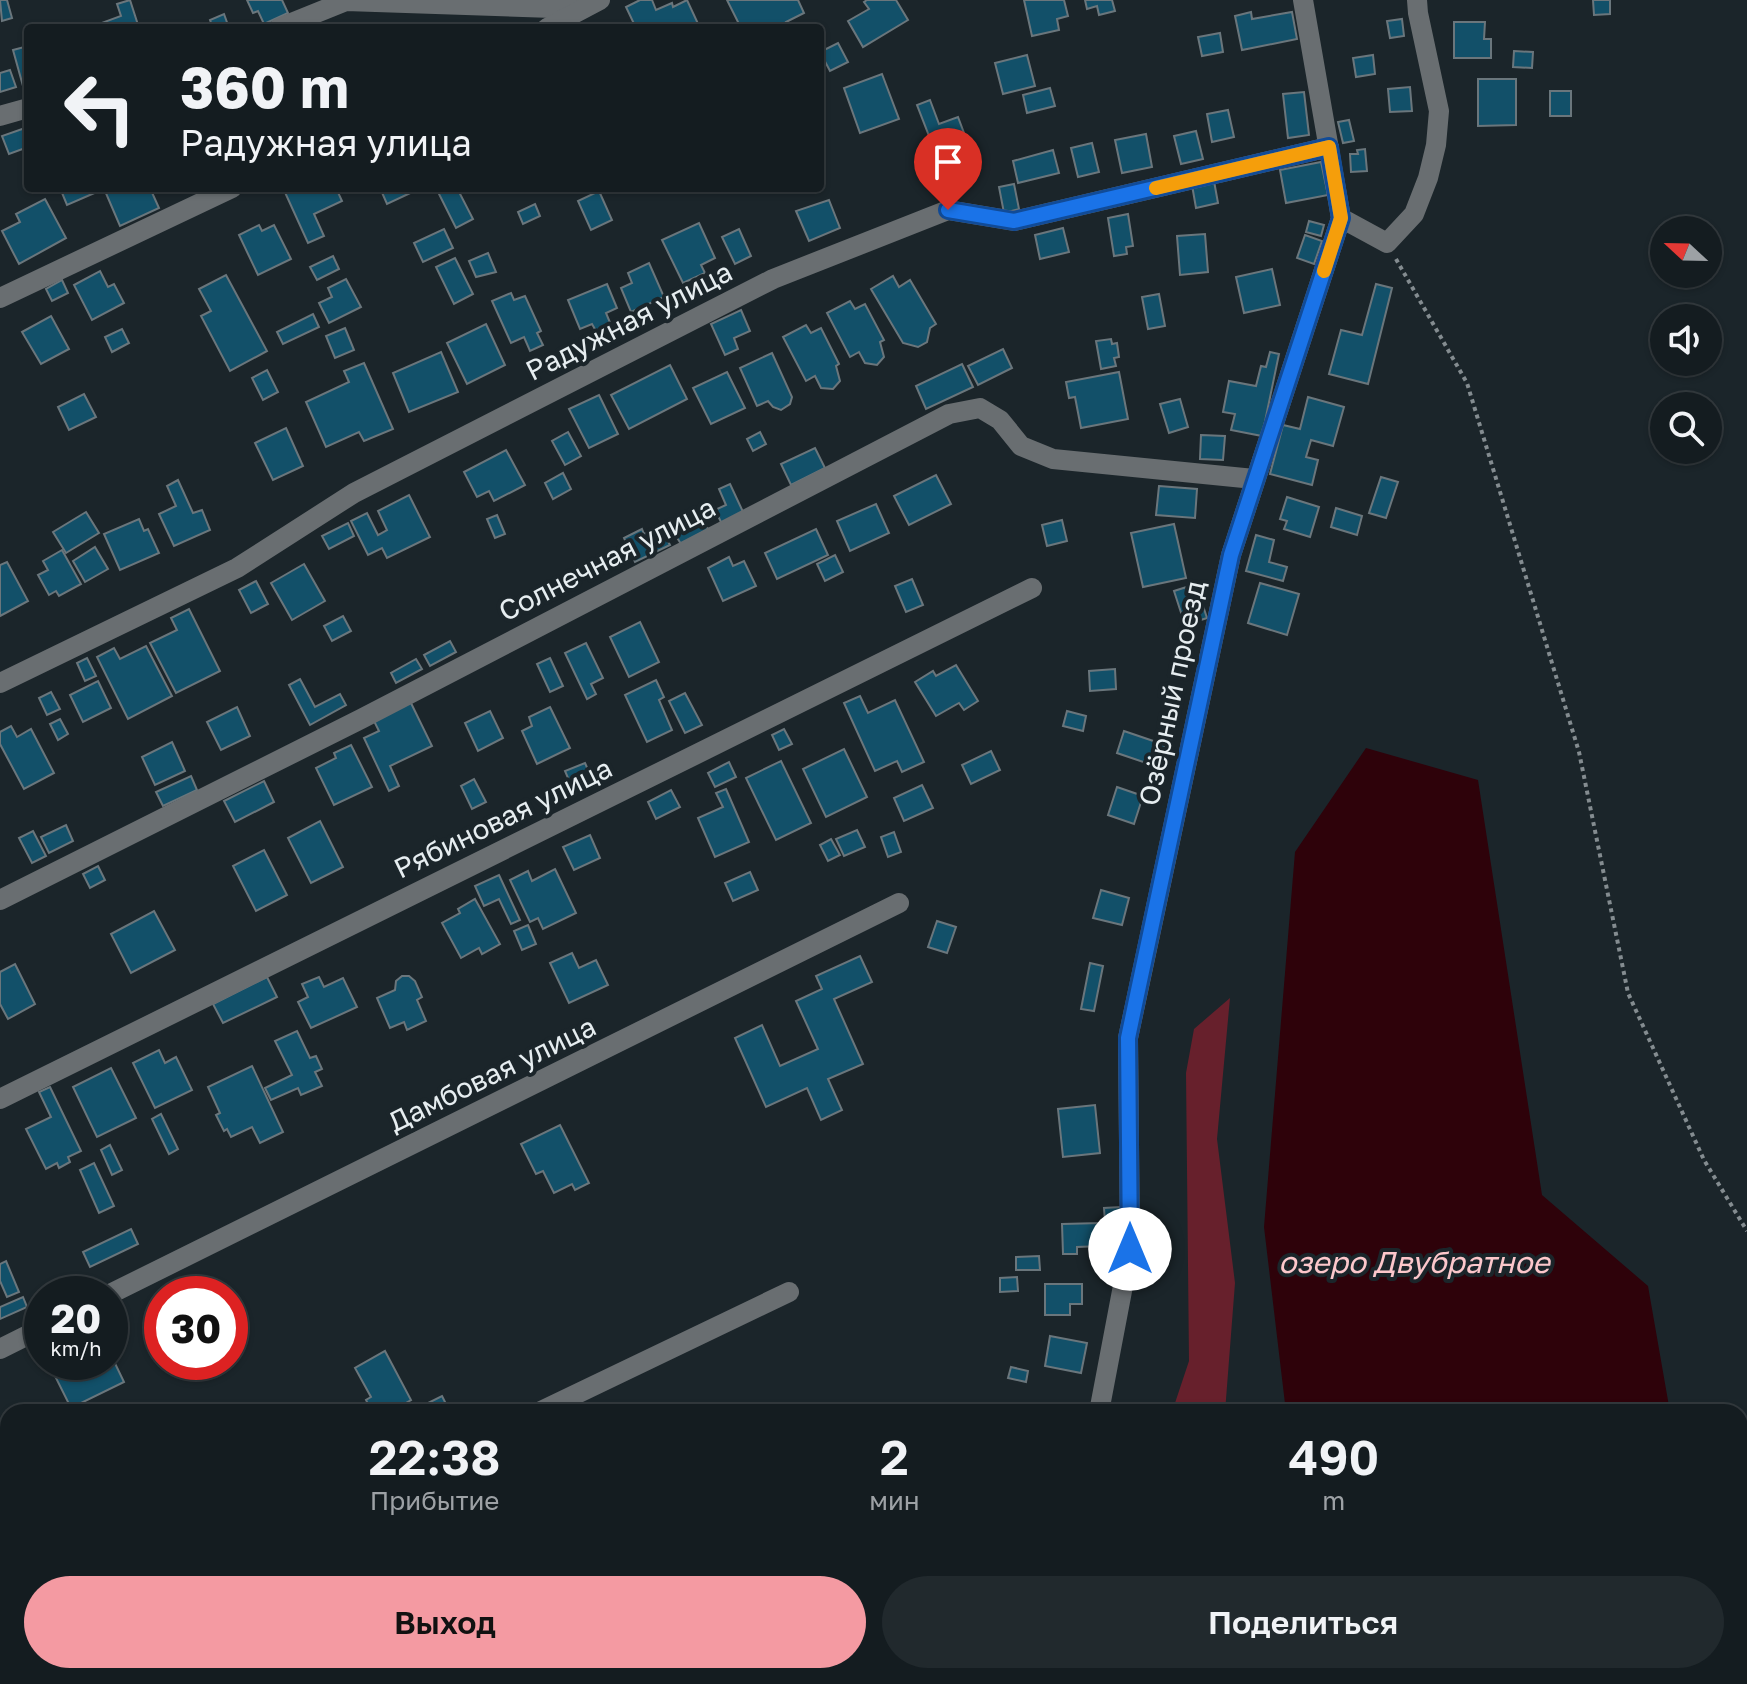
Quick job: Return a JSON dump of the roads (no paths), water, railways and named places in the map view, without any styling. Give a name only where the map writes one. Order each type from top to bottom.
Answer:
[{"type":"street","points":[[289,24],[346,0],[591,5]]},
{"type":"street","name":"Озёрный проезд","points":[[1101,1404],[1130,1249],[1128,1038],[1227,570],[1341,218],[1303,0]]},
{"type":"street","points":[[1341,218],[1387,243],[1414,214],[1428,178],[1436,145],[1439,111],[1417,0]]},
{"type":"street","points":[[555,24],[591,5]]},
{"type":"street","points":[[0,116],[24,109]]},
{"type":"street","name":"Радужная улица","points":[[0,683],[237,568],[354,493],[773,279],[948,210],[1014,221],[1329,147]]},
{"type":"street","points":[[0,298],[224,192]]},
{"type":"street","name":"Солнечная улица","points":[[0,900],[361,719],[949,414],[980,408],[1000,420],[1021,446],[1053,459],[1254,479]]},
{"type":"street","name":"Рябиновая улица","points":[[0,1099],[1032,588]]},
{"type":"street","name":"Дамбовая улица","points":[[128,1285],[899,903]]},
{"type":"street","points":[[556,1404],[789,1292]]},
{"type":"street","points":[[0,1349],[24,1337]]},
{"type":"water","name":"озеро Двубратное","points":[[1366,748],[1478,780],[1542,1195],[1648,1286],[1669,1404],[1285,1404],[1264,1227],[1295,852]]}]
